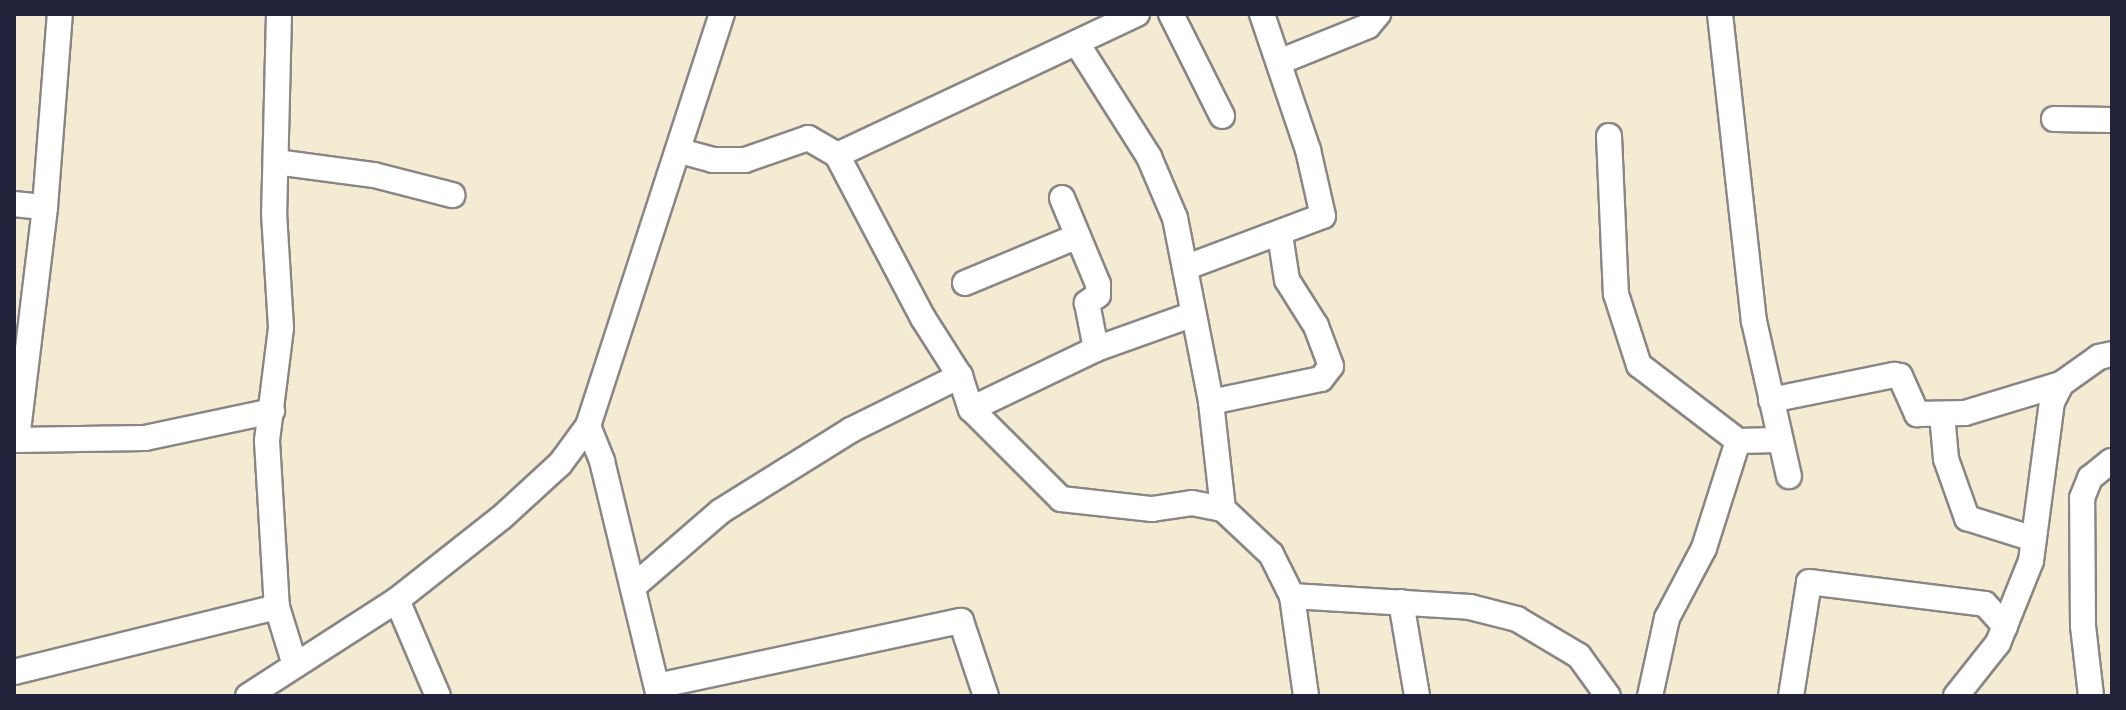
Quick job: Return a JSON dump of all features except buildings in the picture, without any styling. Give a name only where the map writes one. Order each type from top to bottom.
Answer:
[{"type":"street","points":[[60,14],[45,207],[15,440],[145,438],[272,411]]},
{"type":"street","points":[[279,14],[276,162],[281,328],[267,441],[277,607],[295,665]]},
{"type":"street","points":[[837,155],[1078,45],[1137,14]]},
{"type":"street","points":[[1171,14],[1222,116]]},
{"type":"street","points":[[1187,267],[1280,235],[1324,215],[1262,14]]},
{"type":"street","points":[[1279,62],[1368,26],[1377,14]]},
{"type":"street","points":[[1720,14],[1754,321],[1778,440],[1789,476]]},
{"type":"street","points":[[248,696],[397,600],[501,518],[560,464],[588,426],[680,151],[714,15]]},
{"type":"street","points":[[1078,45],[1149,157],[1175,218],[1187,267],[1191,315],[1211,402],[1223,509]]},
{"type":"street","points":[[2054,119],[2112,120]]},
{"type":"street","points":[[1609,136],[1616,294],[1639,365],[1738,441],[1778,440]]},
{"type":"street","points":[[680,151],[713,160],[745,160],[808,138],[837,155],[923,318],[960,376],[971,409],[1061,499],[1152,509],[1192,503],[1223,509],[1271,554],[1292,596],[1306,696]]},
{"type":"street","points":[[276,162],[374,175],[452,195]]},
{"type":"street","points":[[1062,198],[1099,291],[1087,303],[1096,349]]},
{"type":"street","points":[[14,204],[45,207]]},
{"type":"street","points":[[1211,402],[1321,379],[1331,366],[1316,326],[1287,280],[1280,235]]},
{"type":"street","points":[[965,283],[1078,236]]},
{"type":"street","points":[[971,409],[1096,349],[1191,315]]},
{"type":"street","points":[[1771,400],[1894,375],[1900,376],[1917,414],[1942,414],[2013,401],[2061,384],[2099,357],[2112,354]]},
{"type":"street","points":[[633,587],[721,511],[851,430],[960,376]]},
{"type":"street","points":[[1956,696],[1998,643],[2005,626],[2034,539],[2052,402],[2061,384]]},
{"type":"street","points":[[1942,414],[1946,459],[1967,518],[2034,539]]},
{"type":"street","points":[[588,426],[602,461],[658,691],[961,621],[986,696]]},
{"type":"street","points":[[1650,696],[1667,618],[1704,548],[1738,441]]},
{"type":"street","points":[[2091,696],[2083,626],[2082,498],[2090,478],[2111,461]]},
{"type":"street","points":[[1791,696],[1809,582],[1985,604],[2005,626]]},
{"type":"street","points":[[1292,596],[1470,607],[1517,619],[1579,656],[1608,696]]},
{"type":"street","points":[[397,600],[438,696]]},
{"type":"street","points":[[1401,602],[1417,696]]},
{"type":"street","points":[[14,672],[277,607]]}]
